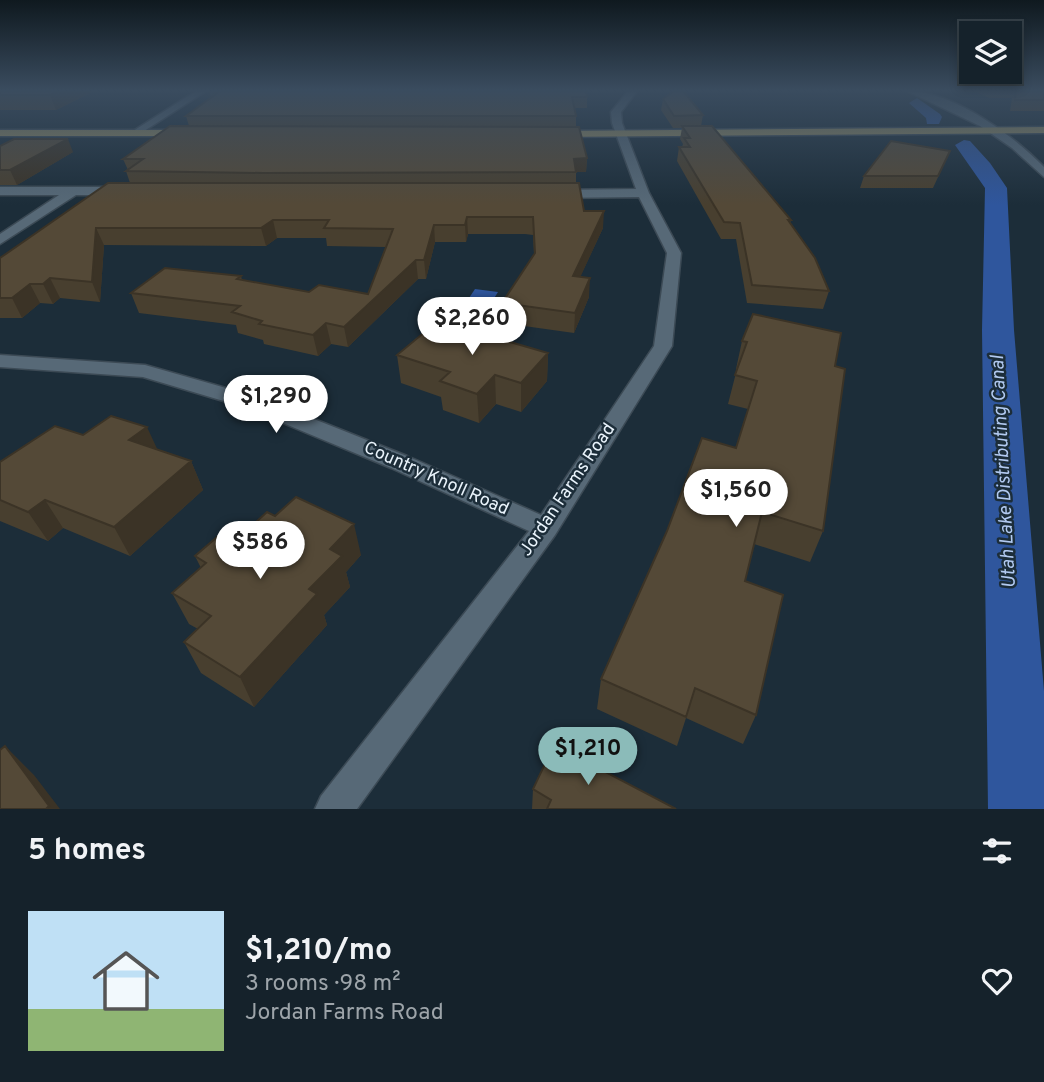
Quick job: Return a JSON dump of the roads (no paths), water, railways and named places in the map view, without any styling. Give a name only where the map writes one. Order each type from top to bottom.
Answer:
[{"type":"main road","points":[[540,134],[1044,130]]},
{"type":"main road","points":[[0,133],[202,133]]},
{"type":"street","points":[[135,133],[142,129]]},
{"type":"street","points":[[619,129],[620,134]]},
{"type":"street","points":[[992,129],[1030,158],[1044,174]]},
{"type":"street","name":"Jordan Farms Road","points":[[334,809],[546,528],[663,346],[674,253],[643,193],[620,134]]},
{"type":"street","points":[[0,191],[141,191]]},
{"type":"street","points":[[0,240],[73,191]]},
{"type":"street","points":[[539,194],[643,193]]},
{"type":"street","name":"Country Knoll Road","points":[[0,361],[145,371],[254,403],[399,462],[546,528]]},
{"type":"water","points":[[475,289],[498,292],[485,313],[461,310]]},
{"type":"waterway","name":"Utah Lake Distributing Canal","points":[[964,145],[983,167],[996,188],[998,330],[1021,809]]}]
